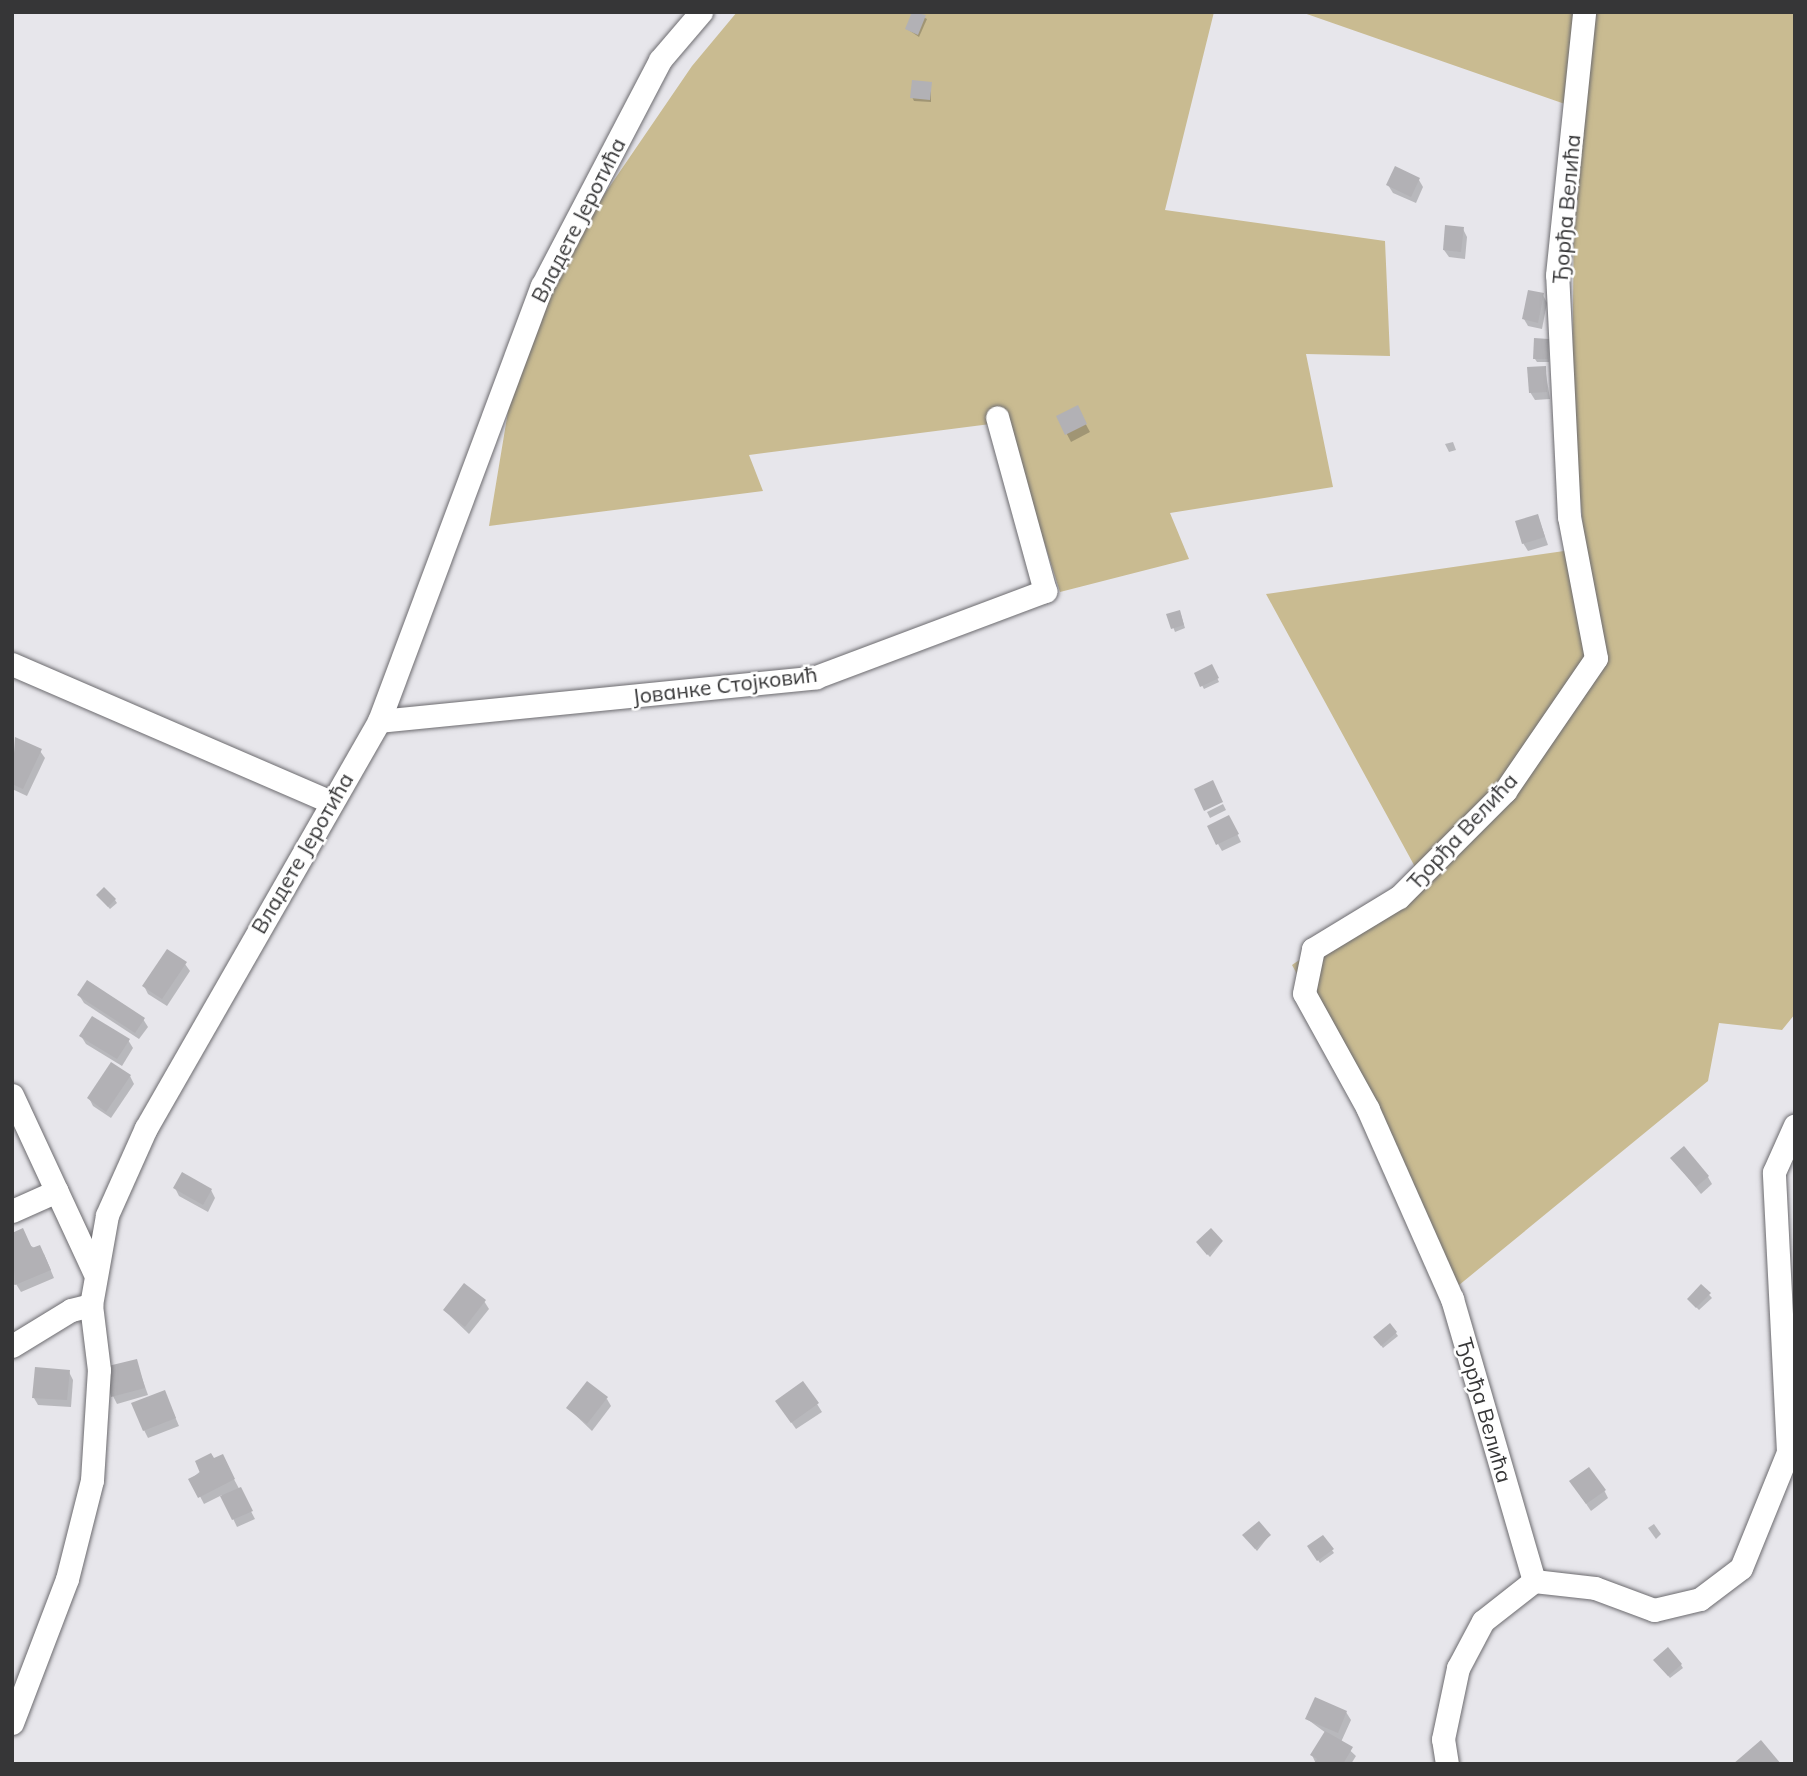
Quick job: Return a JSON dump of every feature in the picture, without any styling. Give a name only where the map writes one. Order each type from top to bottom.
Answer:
[{"type":"street","name":"Владете Јеротића","points":[[12,1723],[67,1579],[92,1480],[99,1370],[92,1306],[94,1272],[107,1215],[146,1128],[379,721],[541,286],[660,61],[701,12]]},
{"type":"street","name":"Ђорђа Велића","points":[[1534,1581],[1452,1299],[1368,1109],[1304,993],[1313,949],[1399,897],[1505,791],[1596,658],[1569,517],[1557,275],[1584,12]]},
{"type":"street","name":"Јованке Стојковић","points":[[379,721],[816,677],[1045,591],[998,417]]},
{"type":"street","points":[[12,664],[331,802]]},
{"type":"street","points":[[12,1095],[94,1272]]},
{"type":"street","points":[[1447,1764],[1443,1739],[1458,1668],[1483,1621],[1534,1581],[1595,1588],[1654,1610],[1700,1599],[1741,1568],[1787,1452],[1774,1172],[1795,1125]]},
{"type":"street","points":[[12,1211],[57,1191]]},
{"type":"street","points":[[12,1346],[72,1311],[92,1306]]},
{"type":"shaded area","points":[[737,12],[1214,12],[1165,210],[1385,241],[1390,356],[1306,354],[1333,487],[1170,513],[1189,559],[1060,592],[1006,422],[749,455],[763,491],[489,526],[516,363],[597,205],[692,66]]},
{"type":"shaded area","points":[[1301,12],[1795,12],[1795,1014],[1782,1030],[1719,1023],[1708,1081],[1453,1290],[1364,1096],[1292,965],[1346,928],[1426,887],[1266,594],[1585,548],[1572,410],[1574,205],[1585,111]]},
{"type":"building","points":[[912,12],[926,15],[918,35],[905,29]]},
{"type":"building","points":[[912,80],[932,82],[930,100],[910,98]]},
{"type":"building","points":[[1395,166],[1420,178],[1411,197],[1386,185]]},
{"type":"building","points":[[1445,225],[1464,227],[1461,252],[1443,250]]},
{"type":"building","points":[[1528,290],[1544,293],[1538,323],[1522,319]]},
{"type":"building","points":[[1534,338],[1549,339],[1548,359],[1533,359]]},
{"type":"building","points":[[1546,366],[1547,392],[1529,393],[1527,367]]},
{"type":"building","points":[[1078,405],[1087,424],[1065,435],[1056,416]]},
{"type":"building","points":[[1538,514],[1545,537],[1522,544],[1515,521]]},
{"type":"building","points":[[1180,610],[1184,625],[1171,629],[1166,614]]},
{"type":"building","points":[[1212,664],[1219,678],[1200,687],[1194,673]]},
{"type":"building","points":[[15,737],[42,749],[23,789],[12,784]]},
{"type":"building","points":[[1213,780],[1223,802],[1204,811],[1194,789]]},
{"type":"building","points":[[1229,815],[1239,834],[1216,845],[1207,826]]},
{"type":"building","points":[[104,887],[116,899],[108,907],[96,895]]},
{"type":"building","points":[[167,949],[187,962],[162,999],[142,986]]},
{"type":"building","points":[[87,980],[145,1018],[135,1033],[77,995]]},
{"type":"building","points":[[92,1016],[130,1039],[117,1059],[79,1036]]},
{"type":"building","points":[[111,1062],[131,1075],[106,1112],[87,1098]]},
{"type":"building","points":[[1684,1146],[1709,1176],[1696,1187],[1670,1158]]},
{"type":"building","points":[[182,1172],[212,1189],[203,1205],[173,1188]]},
{"type":"building","points":[[23,1228],[32,1248],[40,1245],[51,1270],[15,1285],[12,1233]]},
{"type":"building","points":[[1211,1228],[1223,1241],[1207,1255],[1196,1242]]},
{"type":"building","points":[[464,1283],[486,1300],[465,1327],[443,1310]]},
{"type":"building","points":[[1701,1284],[1711,1293],[1696,1308],[1687,1299]]},
{"type":"building","points":[[1390,1323],[1397,1332],[1381,1346],[1373,1337]]},
{"type":"building","points":[[137,1359],[145,1388],[111,1397],[104,1367]]},
{"type":"building","points":[[35,1367],[70,1370],[67,1400],[32,1398]]},
{"type":"building","points":[[587,1381],[608,1397],[587,1424],[566,1408]]},
{"type":"building","points":[[803,1381],[819,1403],[791,1423],[775,1401]]},
{"type":"building","points":[[165,1390],[176,1418],[143,1431],[131,1403]]},
{"type":"building","points":[[211,1453],[214,1458],[223,1454],[235,1479],[198,1498],[188,1479],[200,1473],[195,1461]]},
{"type":"building","points":[[1589,1467],[1606,1490],[1586,1504],[1569,1481]]},
{"type":"building","points":[[241,1487],[253,1511],[232,1520],[220,1496]]},
{"type":"building","points":[[1259,1521],[1271,1535],[1255,1549],[1242,1535]]},
{"type":"building","points":[[1323,1535],[1334,1549],[1317,1561],[1307,1546]]},
{"type":"building","points":[[1668,1647],[1682,1664],[1668,1676],[1653,1660]]},
{"type":"building","points":[[1315,1697],[1347,1711],[1338,1733],[1305,1719]]},
{"type":"building","points":[[1325,1731],[1353,1747],[1343,1764],[1314,1764],[1317,1759],[1310,1755]]},
{"type":"building","points":[[1761,1740],[1781,1764],[1733,1764]]}]
